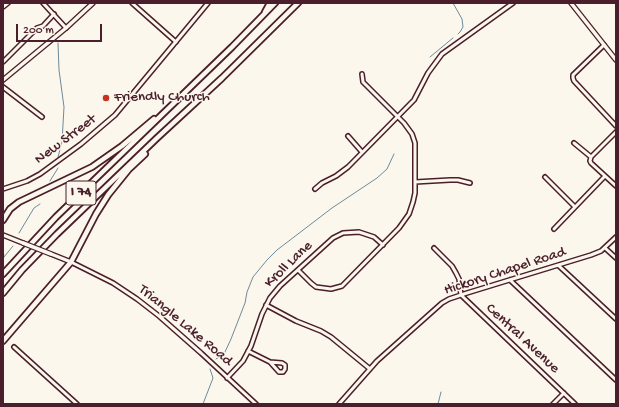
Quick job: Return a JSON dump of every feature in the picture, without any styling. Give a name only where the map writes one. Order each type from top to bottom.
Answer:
[{"type":"highway","points":[[263,15],[270,3]]},
{"type":"highway","name":"I 74","points":[[3,274],[46,227],[232,47],[275,3]]},
{"type":"highway","name":"I 74","points":[[3,293],[22,270],[61,229],[222,78],[282,18],[294,3]]},
{"type":"highway","points":[[282,18],[298,3]]},
{"type":"highway","points":[[3,220],[10,209],[19,202],[92,167],[122,146],[150,122],[161,116]]},
{"type":"highway","points":[[3,341],[71,262],[96,214],[108,195],[129,169],[151,148],[157,138]]},
{"type":"highway","points":[[3,297],[22,270]]},
{"type":"main road","points":[[3,80],[66,28],[93,3]]},
{"type":"main road","points":[[571,3],[616,60]]},
{"type":"main road","name":"Triangle Lake Road","points":[[3,235],[71,262]]},
{"type":"street","points":[[3,7],[8,3]]},
{"type":"street","points":[[42,3],[66,28]]},
{"type":"street","points":[[132,3],[176,42]]},
{"type":"street","name":"New Street","points":[[3,189],[27,181],[40,174],[98,131],[127,103],[208,3]]},
{"type":"street","points":[[315,189],[342,171],[414,100],[428,73],[442,54],[513,3]]},
{"type":"street","points":[[4,61],[37,28],[43,26],[54,14]]},
{"type":"street","points":[[604,45],[573,75],[573,78],[574,82],[616,126]]},
{"type":"street","points":[[298,270],[316,287],[326,289],[342,286],[399,228],[409,214],[413,202],[415,182],[415,143],[412,134],[398,117],[363,82],[362,74]]},
{"type":"street","points":[[3,87],[42,117]]},
{"type":"street","points":[[616,132],[591,157],[591,163],[616,186]]},
{"type":"street","points":[[348,136],[362,152]]},
{"type":"street","points":[[574,143],[591,157]]},
{"type":"street","points":[[554,229],[605,176]]},
{"type":"street","points":[[545,177],[575,207]]},
{"type":"street","points":[[415,182],[458,180],[470,183]]},
{"type":"street","name":"Kroll Lane","points":[[227,378],[243,360],[266,305],[280,286],[333,238],[343,233],[364,233],[374,237],[383,244]]},
{"type":"street","name":"Hickory Chapel Road","points":[[339,404],[377,361],[436,307],[449,299],[591,255],[605,248],[616,238]]},
{"type":"street","points":[[434,248],[452,266],[459,279],[461,295]]},
{"type":"street","points":[[605,248],[616,258]]},
{"type":"street","name":"Triangle Lake Road","points":[[71,262],[113,283],[137,299],[179,333],[256,404]]},
{"type":"street","points":[[559,266],[616,319]]},
{"type":"street","points":[[510,280],[616,380]]},
{"type":"street","name":"Central Avenue","points":[[461,295],[575,404]]},
{"type":"street","points":[[266,305],[331,337],[370,369]]},
{"type":"street","points":[[14,347],[78,404]]},
{"type":"street","points":[[248,351],[270,362],[282,363],[286,367],[284,371],[277,371],[270,362]]},
{"type":"street","points":[[553,404],[564,393]]},
{"type":"waterway","points":[[453,3],[462,19],[463,27],[458,34]]},
{"type":"waterway","points":[[430,57],[453,38]]},
{"type":"waterway","points":[[58,43],[59,70],[64,107],[62,142],[58,157]]},
{"type":"waterway","points":[[216,359],[224,354],[245,303],[247,292],[253,277],[267,260],[277,250],[332,208],[377,178],[387,169],[394,154]]},
{"type":"waterway","points":[[50,181],[58,168]]},
{"type":"waterway","points":[[19,233],[34,208],[40,204]]},
{"type":"waterway","points":[[4,257],[13,246]]},
{"type":"waterway","points":[[3,248],[4,257]]},
{"type":"waterway","points":[[203,404],[213,378],[210,369]]},
{"type":"waterway","points":[[438,404],[441,392]]},
{"type":"place","name":"Friendly Church","points":[[106,98]]}]
